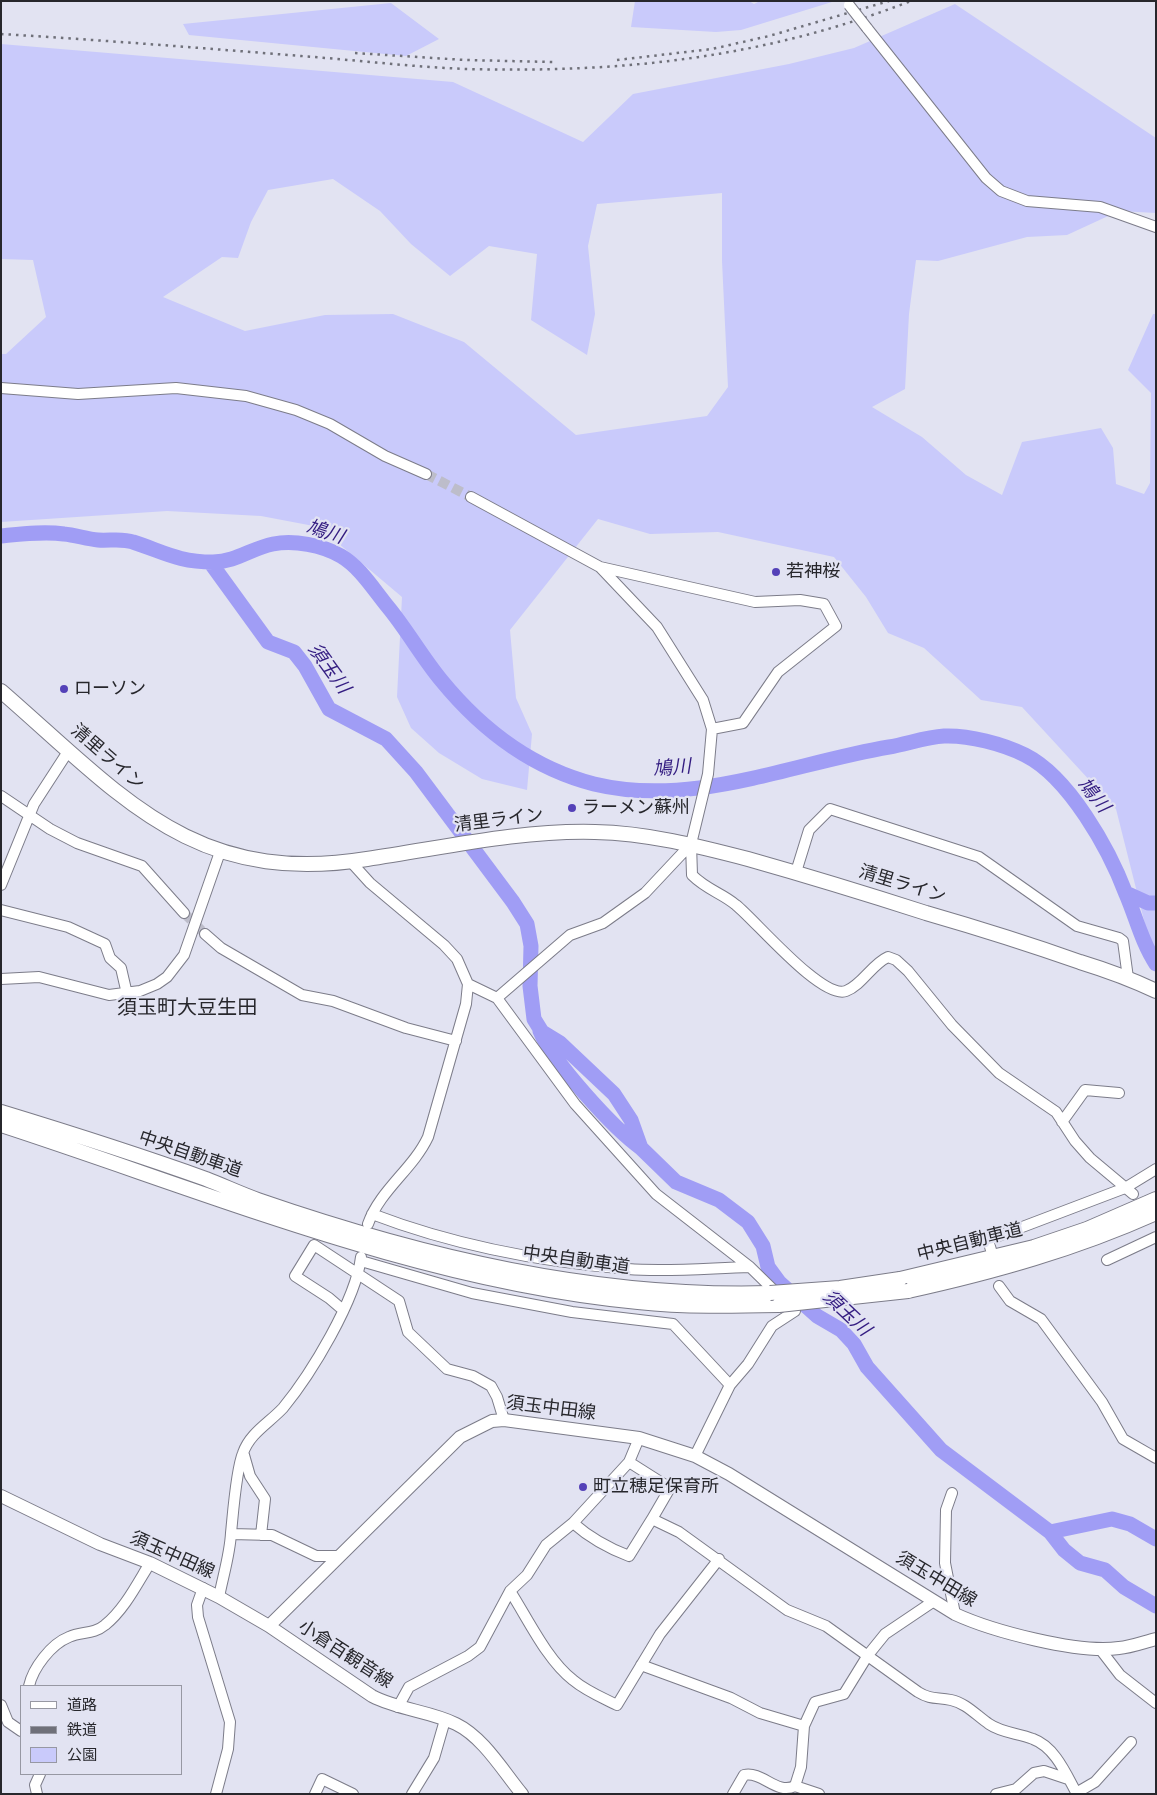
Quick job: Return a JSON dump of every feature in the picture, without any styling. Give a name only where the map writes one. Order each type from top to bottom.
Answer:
[{"type":"highway","name":"清里ライン","points":[[1,691],[135,807],[184,837],[220,852],[274,864],[310,866],[351,862],[476,841],[546,833],[596,832],[645,836],[691,844],[796,872],[1039,947],[1128,978],[1156,990]]},
{"type":"highway","name":"中央自動車道","points":[[1,1112],[206,1179],[258,1200],[351,1228],[500,1269],[576,1282],[642,1290],[693,1293],[770,1293],[840,1288],[900,1279],[1034,1247],[1087,1229],[1156,1199]]},
{"type":"highway","name":"中央自動車道","points":[[1,1125],[202,1194],[348,1241],[498,1281],[639,1303],[780,1305],[908,1291],[1036,1259],[1091,1240],[1156,1213]]},
{"type":"highway","points":[[1,1129],[41,1138]]},
{"type":"main road","name":"須玉中田線","points":[[1,1496],[100,1544],[150,1563],[219,1596],[269,1626],[460,1437],[492,1421],[504,1420],[639,1438],[695,1456],[728,1474],[955,1614],[991,1628],[1074,1647],[1100,1649],[1132,1646],[1156,1639]]},
{"type":"main road","name":"小倉百観音線","points":[[269,1626],[372,1696],[398,1707],[445,1720],[461,1727],[475,1738],[522,1794]]},
{"type":"street","points":[[847,3],[986,178],[1001,190],[1026,201],[1100,207],[1156,227]]},
{"type":"street","points":[[1,388],[78,394],[176,388],[246,396],[296,410],[330,424],[385,456],[426,474]]},
{"type":"street","points":[[471,497],[600,567],[755,602],[800,600],[824,604],[836,626],[778,672],[743,723],[712,729]]},
{"type":"street","points":[[600,567],[657,626],[703,700],[712,729],[708,774],[702,806],[691,844],[692,875],[703,886],[732,902],[748,915],[793,960],[828,989],[837,992],[846,991],[880,960],[888,956],[896,960],[908,970],[952,1025],[999,1073],[1056,1112],[1090,1158],[1129,1191]]},
{"type":"street","points":[[2,878],[29,814],[49,778],[69,750]]},
{"type":"street","points":[[1,796],[50,830],[77,843],[142,866],[184,913]]},
{"type":"street","points":[[796,872],[809,830],[830,809],[979,857],[1077,926],[1119,938],[1123,941],[1128,978]]},
{"type":"street","points":[[496,998],[570,935],[603,923],[645,893],[673,866],[691,844]]},
{"type":"street","points":[[1,979],[38,977],[100,994],[127,994],[157,984],[167,977],[184,955],[220,852]]},
{"type":"street","points":[[351,862],[370,883],[457,959],[468,984],[466,1004],[428,1137],[421,1151],[384,1196],[370,1219],[486,1247],[570,1262],[630,1269],[750,1267]]},
{"type":"street","points":[[1,910],[68,928],[105,944],[110,958],[121,968],[127,994]]},
{"type":"street","points":[[205,934],[221,948],[302,995],[333,1001],[406,1028],[456,1041]]},
{"type":"street","points":[[468,984],[496,998],[575,1104],[656,1194],[750,1267],[795,1311],[772,1326],[748,1364],[730,1385],[695,1456]]},
{"type":"street","points":[[1062,1122],[1085,1090],[1119,1093]]},
{"type":"street","points":[[991,1250],[988,1240],[1129,1191],[1156,1170]]},
{"type":"street","points":[[1107,1260],[1156,1237]]},
{"type":"street","points":[[343,1310],[329,1298],[295,1276],[314,1245],[399,1301],[408,1332],[447,1369],[473,1376],[491,1386],[497,1396],[504,1420]]},
{"type":"street","points":[[219,1596],[244,1452],[252,1437],[282,1409],[306,1378],[343,1310],[358,1274],[361,1258],[472,1293],[572,1312],[673,1324],[730,1385]]},
{"type":"street","points":[[1000,1286],[1010,1301],[1041,1319],[1102,1402],[1123,1438],[1156,1458]]},
{"type":"street","points":[[398,1707],[409,1687],[468,1656],[480,1647],[510,1591],[527,1575],[546,1545],[573,1523],[629,1462],[639,1438]]},
{"type":"street","points":[[244,1452],[250,1476],[264,1499],[261,1535]]},
{"type":"street","points":[[573,1523],[611,1549],[629,1556],[670,1488],[629,1462]]},
{"type":"street","points":[[952,1493],[946,1510],[945,1562],[955,1606],[955,1614]]},
{"type":"street","points":[[652,1519],[679,1532],[719,1559],[787,1610],[826,1626],[848,1644],[868,1655],[926,1697],[951,1700],[971,1709],[990,1725],[1034,1739],[1050,1748],[1077,1793],[1095,1782],[1131,1742]]},
{"type":"street","points":[[231,1534],[272,1535],[316,1556],[340,1556]]},
{"type":"street","points":[[510,1591],[558,1666],[572,1680],[589,1692],[617,1705],[660,1634],[719,1559]]},
{"type":"street","points":[[29,1685],[34,1671],[61,1642],[69,1637],[92,1633],[107,1624],[150,1563]]},
{"type":"street","points":[[202,1588],[197,1605],[198,1617],[230,1722],[228,1749],[216,1794]]},
{"type":"street","points":[[795,1786],[801,1767],[804,1726],[815,1702],[844,1694],[868,1655],[885,1634],[926,1609],[934,1601]]},
{"type":"street","points":[[1100,1649],[1120,1675],[1156,1703]]},
{"type":"street","points":[[642,1664],[731,1698],[760,1713],[783,1718],[804,1726]]},
{"type":"street","points":[[1,1706],[8,1722],[20,1729]]},
{"type":"street","points":[[412,1794],[434,1758],[445,1720]]},
{"type":"street","points":[[996,1794],[1016,1789],[1034,1773],[1044,1772],[1068,1778]]},
{"type":"street","points":[[734,1794],[744,1775],[751,1773],[780,1788],[788,1789],[795,1786],[819,1794]]},
{"type":"street","points":[[37,1794],[35,1785],[40,1775]]},
{"type":"street","points":[[315,1794],[322,1779],[353,1794]]},
{"type":"green space","points":[[635,1],[749,1],[754,4],[760,1],[832,2],[741,30],[716,32],[631,27]]},
{"type":"green space","points":[[391,3],[439,39],[406,56],[189,35],[183,24]]},
{"type":"green space","points":[[955,4],[1156,138],[1156,213],[1119,211],[1067,235],[1027,237],[938,261],[916,260],[909,314],[905,389],[872,407],[922,437],[966,475],[1002,495],[1022,442],[1101,428],[1113,448],[1116,484],[1144,494],[1150,483],[1151,393],[1128,370],[1153,314],[1156,314],[1156,948],[1150,944],[1116,809],[1022,707],[981,700],[924,648],[888,633],[866,597],[834,557],[718,532],[650,534],[598,519],[510,630],[516,698],[532,734],[527,790],[482,779],[439,753],[411,728],[397,697],[402,597],[319,527],[261,516],[167,511],[1,522],[1,354],[6,354],[46,317],[33,260],[1,259],[1,44],[453,82],[583,142],[633,94],[789,64],[854,48]],"holes":[[[333,179],[380,211],[411,244],[450,276],[489,246],[537,254],[531,320],[587,355],[595,314],[588,246],[597,204],[722,193],[722,261],[728,387],[707,416],[576,435],[464,342],[393,314],[325,315],[245,331],[163,297],[222,257],[238,258],[251,222],[268,190]]]},
{"type":"waterway","name":"鳩川","points":[[1,536],[49,533],[98,540],[124,540],[172,556],[201,562],[229,560],[265,546],[281,543],[308,544],[333,552],[348,561],[366,579],[434,671],[473,715],[509,744],[529,757],[571,777],[594,784],[631,790],[668,791],[706,787],[944,736],[975,739],[1007,747],[1041,765],[1057,780],[1086,816],[1119,876],[1143,939],[1156,964]]},
{"type":"waterway","name":"須玉川","points":[[210,562],[268,642],[294,652],[305,666],[329,709],[386,739],[416,772],[513,902],[527,924],[531,946],[530,986],[534,1019],[542,1032],[560,1043],[614,1094],[631,1120],[641,1148],[676,1182],[719,1200],[748,1222],[763,1246],[768,1267],[779,1282],[817,1316],[841,1330],[854,1344],[867,1367],[941,1450],[1050,1532],[1064,1550],[1080,1563],[1105,1570],[1124,1587],[1156,1606]]},
{"type":"waterway","name":"鳩川","points":[[1126,893],[1148,903],[1156,903]]},
{"type":"waterway","name":"須玉川","points":[[540,1031],[557,1059],[585,1094],[629,1139],[641,1148]]},
{"type":"waterway","name":"須玉川","points":[[1050,1532],[1112,1519],[1130,1524],[1156,1539]]},
{"type":"tunnel","points":[[426,474],[471,497]]},
{"type":"tunnel","points":[[184,913],[205,934]]},
{"type":"railway","points":[[617,60],[712,49],[769,36],[889,1]]},
{"type":"railway","points":[[1,34],[446,68],[525,70],[582,68],[693,58],[747,49],[856,20],[911,1]]},
{"type":"railway","points":[[355,53],[465,60],[553,62]]},
{"type":"place","name":"若神桜","points":[[776,572]]},
{"type":"place","name":"ローソン","points":[[64,689]]},
{"type":"place","name":"ラーメン蘇州","points":[[572,808]]},
{"type":"place","name":"町立穂足保育所","points":[[583,1487]]},
{"type":"district","name":"須玉町大豆生田","points":[[187,1009]]}]
